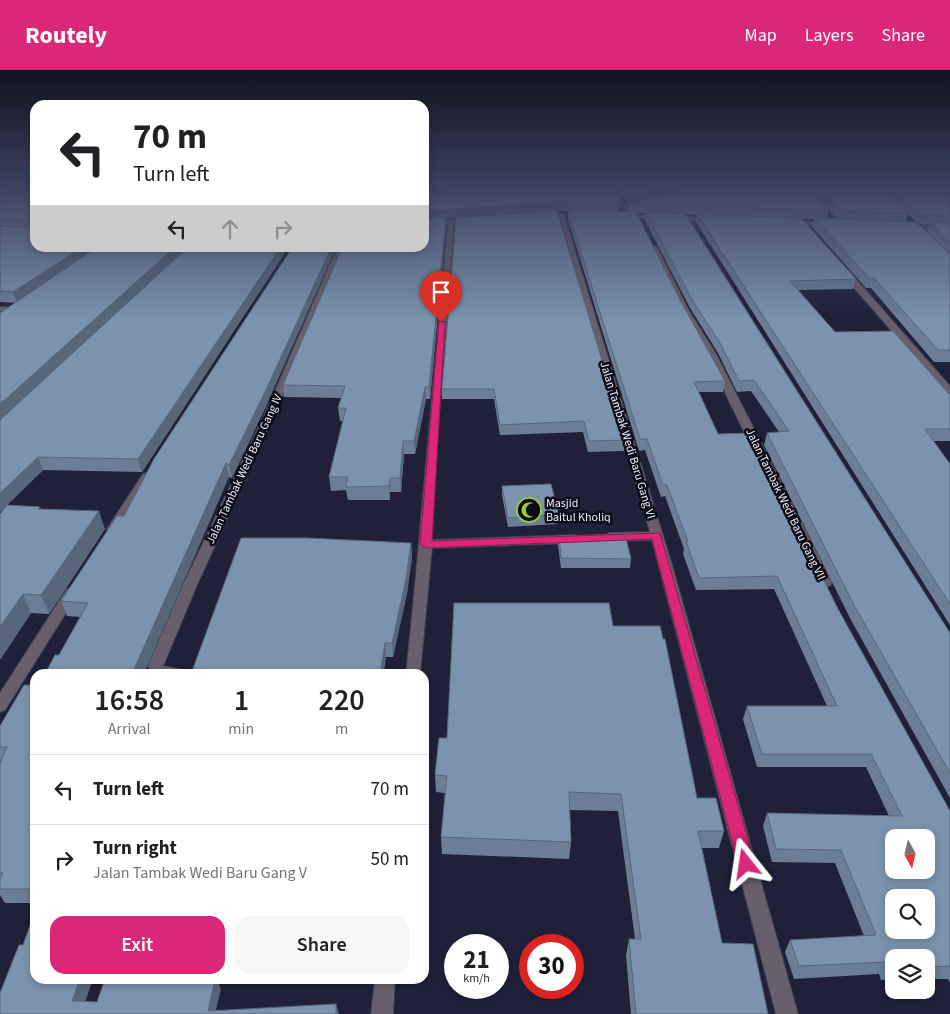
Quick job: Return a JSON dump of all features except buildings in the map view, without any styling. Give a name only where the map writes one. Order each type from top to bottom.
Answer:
[{"type":"street","points":[[414,669],[426,544],[433,430],[450,232]]},
{"type":"street","name":"Jalan Tambak Wedi Baru Gang VI","points":[[566,232],[656,536],[787,1014]]},
{"type":"street","name":"Jalan Tambak Wedi Baru Gang VII","points":[[646,232],[684,309],[716,362],[831,596]]},
{"type":"street","name":"Jalan Tambak Wedi Baru Gang IV","points":[[156,669],[155,666],[186,594],[274,404],[339,252]]},
{"type":"street","points":[[840,267],[950,392]]},
{"type":"street","points":[[6,316],[25,304]]},
{"type":"street","points":[[0,308],[17,309]]},
{"type":"street","points":[[106,538],[155,464]]},
{"type":"street","points":[[426,544],[656,536]]},
{"type":"street","points":[[0,706],[80,580]]},
{"type":"street","points":[[382,1014],[385,984]]},
{"type":"place","name":"Masjid Baitul Kholiq","points":[[529,510]]},
{"type":"route","points":[[441,322],[426,544],[656,536],[666,565],[746,864]]}]
